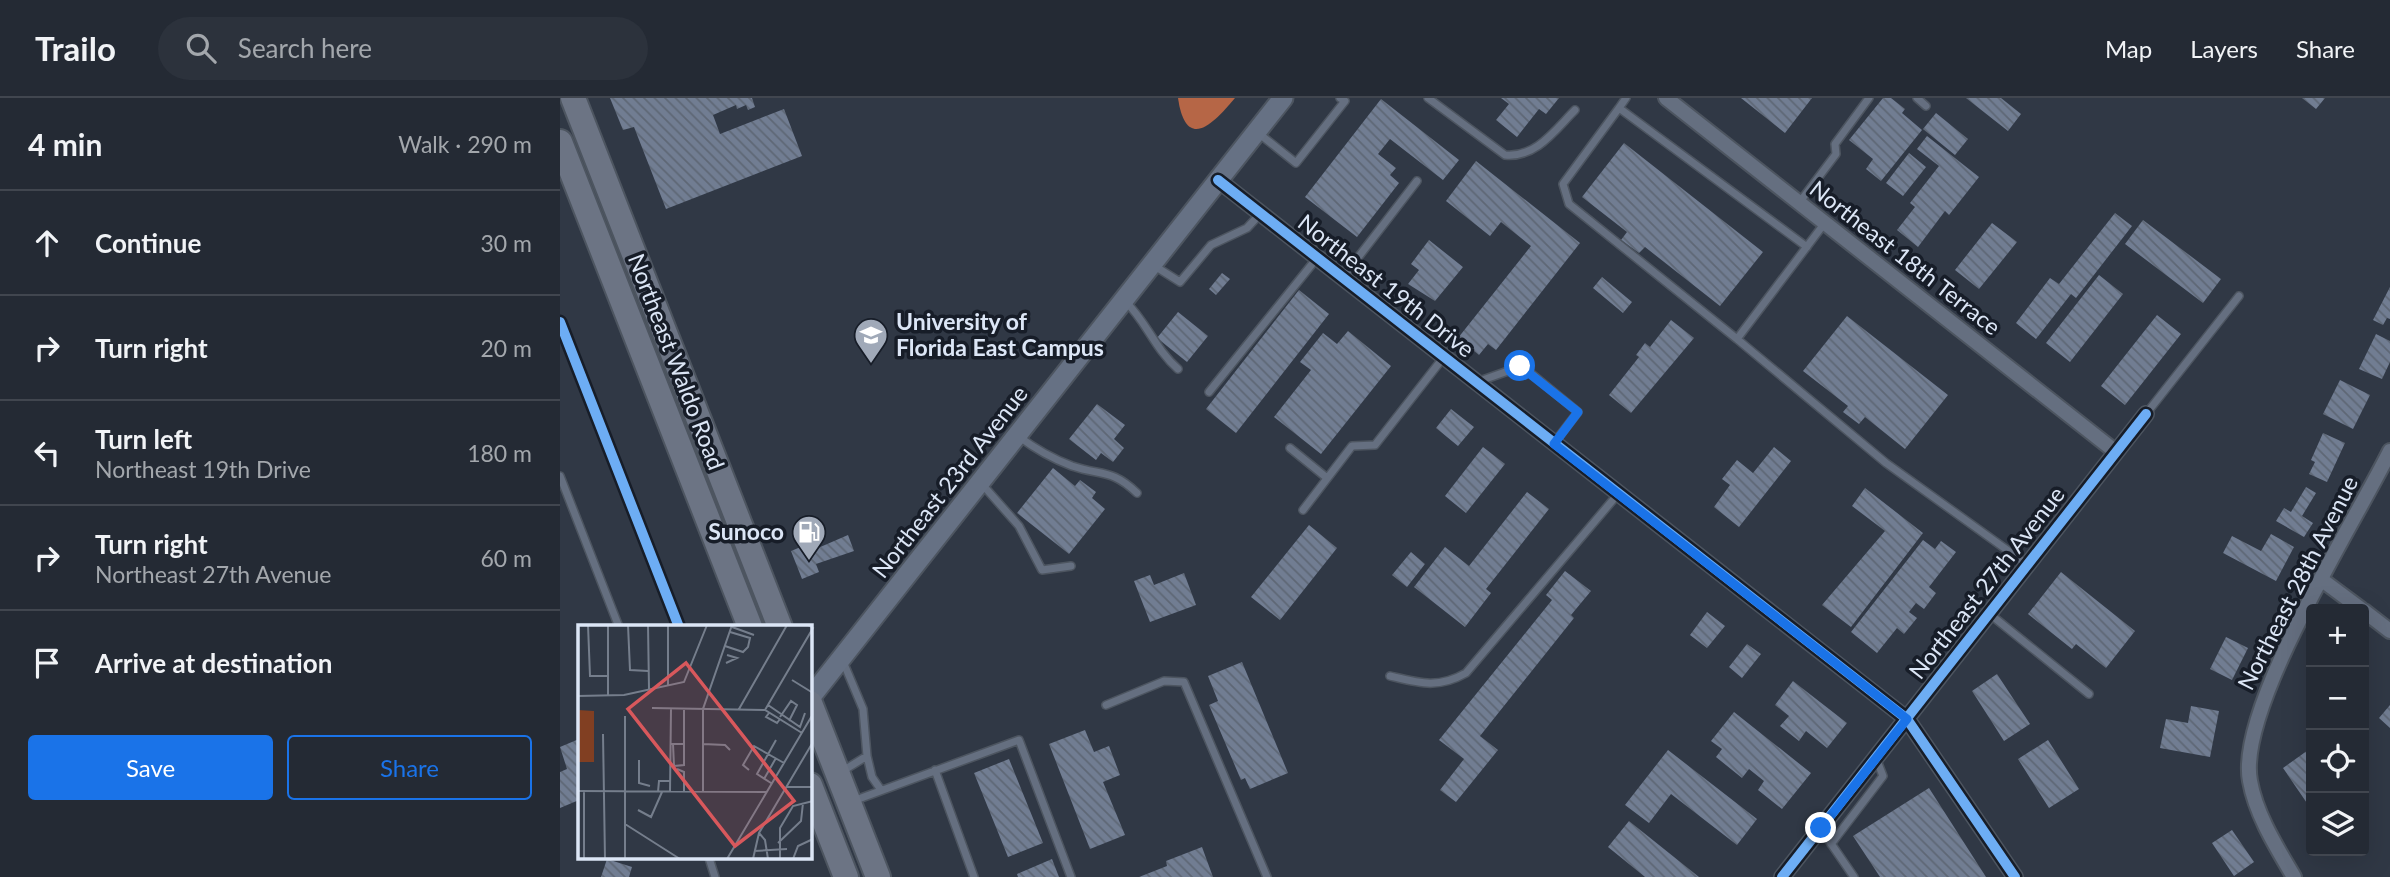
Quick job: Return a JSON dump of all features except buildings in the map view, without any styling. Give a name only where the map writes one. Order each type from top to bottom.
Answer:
[{"type":"highway","name":"Northeast Waldo Road","points":[[573,98],[779,625]]},
{"type":"highway","name":"Northeast Waldo Road","points":[[560,142],[749,625]]},
{"type":"highway","points":[[673,431],[699,420]]},
{"type":"highway","points":[[812,708],[878,877]]},
{"type":"highway","points":[[812,790],[846,877]]},
{"type":"main road","name":"Northeast 23rd Avenue","points":[[812,696],[1283,98]]},
{"type":"street","name":"Northeast 18th Terrace","points":[[1666,98],[2116,452]]},
{"type":"street","name":"Northeast 19th Drive","points":[[1218,180],[1907,719],[2015,877]]},
{"type":"street","name":"Northeast 27th Avenue","points":[[1782,877],[1991,615],[2146,414]]},
{"type":"street","name":"Northeast 28th Avenue","points":[[2294,877],[2272,840],[2249,780],[2252,734],[2266,690],[2390,451]]},
{"type":"street","points":[[2322,580],[2354,604]]},
{"type":"street","points":[[2369,615],[2390,631]]},
{"type":"lane","points":[[1257,131],[1296,163],[1345,101],[1340,98]]},
{"type":"lane","points":[[1428,98],[1505,155],[1516,156],[1531,151],[1575,110]]},
{"type":"lane","points":[[1626,98],[1563,184],[1569,204],[1886,463],[2029,565]]},
{"type":"lane","points":[[1798,203],[1836,154],[1835,144],[1869,98]]},
{"type":"lane","points":[[1917,98],[1926,106]]},
{"type":"lane","points":[[1619,108],[1807,247]]},
{"type":"lane","points":[[1342,278],[1417,181]]},
{"type":"lane","points":[[1152,264],[1180,282],[1211,245],[1247,228],[1260,214]]},
{"type":"lane","points":[[1737,339],[1825,224]]},
{"type":"lane","points":[[1209,392],[1317,258]]},
{"type":"lane","points":[[2146,414],[2239,296]]},
{"type":"lane","points":[[1124,300],[1140,315],[1149,337],[1178,369]]},
{"type":"lane","points":[[1303,510],[1352,446],[1375,445],[1443,358]]},
{"type":"lane","points":[[1475,383],[1522,366],[1578,412],[1554,444]]},
{"type":"lane","points":[[1018,436],[1034,448],[1071,466],[1119,476],[1137,494]]},
{"type":"lane","points":[[1290,448],[1327,478]]},
{"type":"lane","points":[[560,475],[618,625]]},
{"type":"lane","points":[[981,482],[1019,526],[1042,570],[1071,566]]},
{"type":"lane","points":[[1390,676],[1430,685],[1451,681],[1466,673],[1618,494]]},
{"type":"lane","points":[[1991,615],[2089,694]]},
{"type":"lane","points":[[842,659],[863,709],[867,756],[872,777],[881,790]]},
{"type":"lane","points":[[1106,705],[1164,681],[1184,682],[1267,877]]},
{"type":"lane","points":[[849,802],[1019,740],[1071,877]]},
{"type":"lane","points":[[838,774],[867,756]]},
{"type":"lane","points":[[1831,844],[1884,776],[1875,758]]},
{"type":"lane","points":[[935,771],[974,877]]},
{"type":"lane","points":[[1821,828],[1854,877]]},
{"type":"lane","points":[[710,860],[715,877]]},
{"type":"shaded area","points":[[1178,98],[1235,98],[1210,123],[1194,129],[1187,125]]},
{"type":"cycle path","points":[[1218,180],[1907,719],[2015,877]]},
{"type":"cycle path","points":[[560,322],[678,625]]},
{"type":"cycle path","points":[[1782,877],[2146,414]]},
{"type":"place","name":"University of Florida East Campus","points":[[871,365]]},
{"type":"place","name":"Sunoco","points":[[809,562]]},
{"type":"route","points":[[1520,366],[1578,412],[1554,444],[1907,719],[1821,828]]}]
